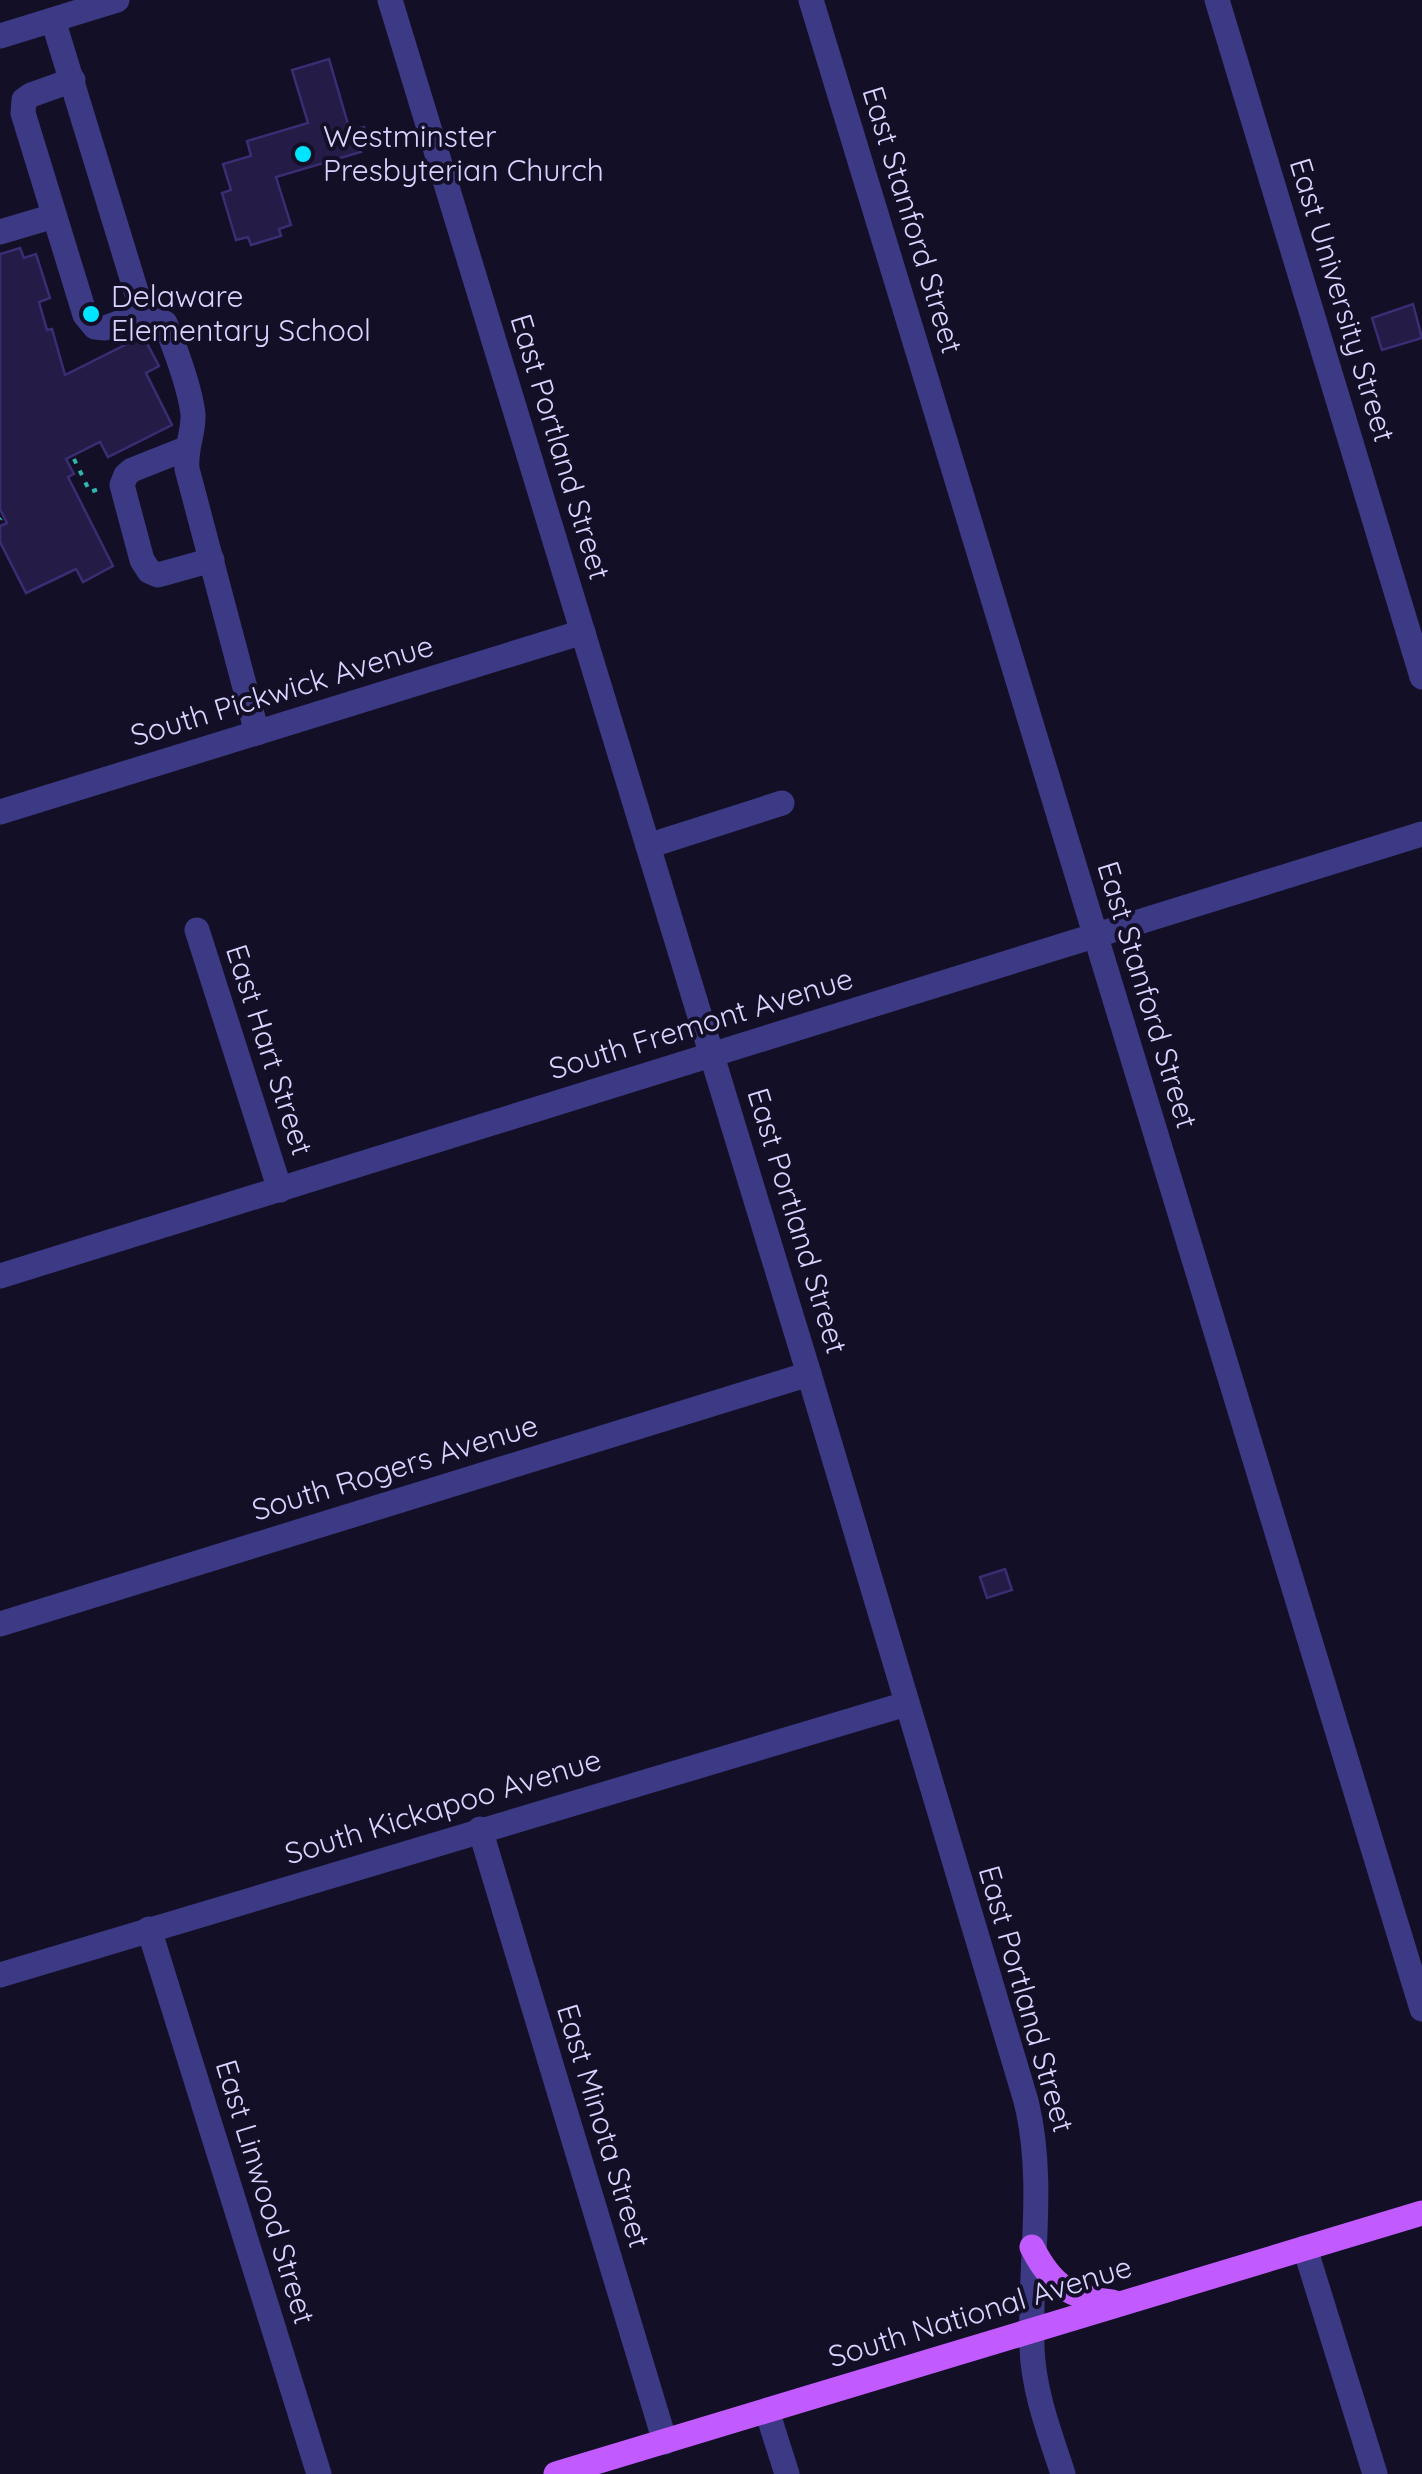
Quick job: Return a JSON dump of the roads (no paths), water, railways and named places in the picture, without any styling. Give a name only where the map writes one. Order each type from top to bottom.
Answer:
[{"type":"main road","name":"South National Avenue","points":[[556,2474],[1422,2213]]},
{"type":"main road","points":[[1032,2247],[1044,2270],[1072,2293],[1090,2300],[1122,2303]]},
{"type":"street","points":[[0,36],[118,0]]},
{"type":"street","name":"East Portland Street","points":[[390,0],[809,1374],[1029,2112],[1036,2163],[1032,2247],[1036,2382],[1063,2474]]},
{"type":"street","name":"East Stanford Street","points":[[811,0],[1422,2009]]},
{"type":"street","name":"East University Street","points":[[1217,0],[1422,677]]},
{"type":"street","points":[[52,20],[144,314]]},
{"type":"street","points":[[73,80],[31,95],[24,100],[24,114],[85,315],[96,326],[105,328],[144,314],[165,324],[171,337],[193,415],[185,449],[187,468],[257,733]]},
{"type":"street","points":[[0,232],[54,216]]},
{"type":"street","points":[[185,449],[132,470],[122,485],[142,560],[149,571],[158,575],[212,560]]},
{"type":"street","name":"South Pickwick Avenue","points":[[0,812],[583,632]]},
{"type":"street","points":[[648,846],[782,802]]},
{"type":"street","name":"South Fremont Avenue","points":[[0,1276],[1422,834]]},
{"type":"street","name":"East Hart Street","points":[[196,930],[280,1190]]},
{"type":"street","name":"South Rogers Avenue","points":[[0,1624],[809,1374]]},
{"type":"street","name":"South Kickapoo Avenue","points":[[0,1975],[906,1704]]},
{"type":"street","name":"East Minota Street","points":[[480,1829],[664,2442]]},
{"type":"street","name":"East Linwood Street","points":[[149,1929],[319,2474]]},
{"type":"street","points":[[1305,2248],[1375,2474]]},
{"type":"street","points":[[767,2411],[788,2474]]},
{"type":"place","name":"Westminster Presbyterian Church","points":[[303,154]]},
{"type":"place","name":"Delaware Elementary School","points":[[91,314]]}]
